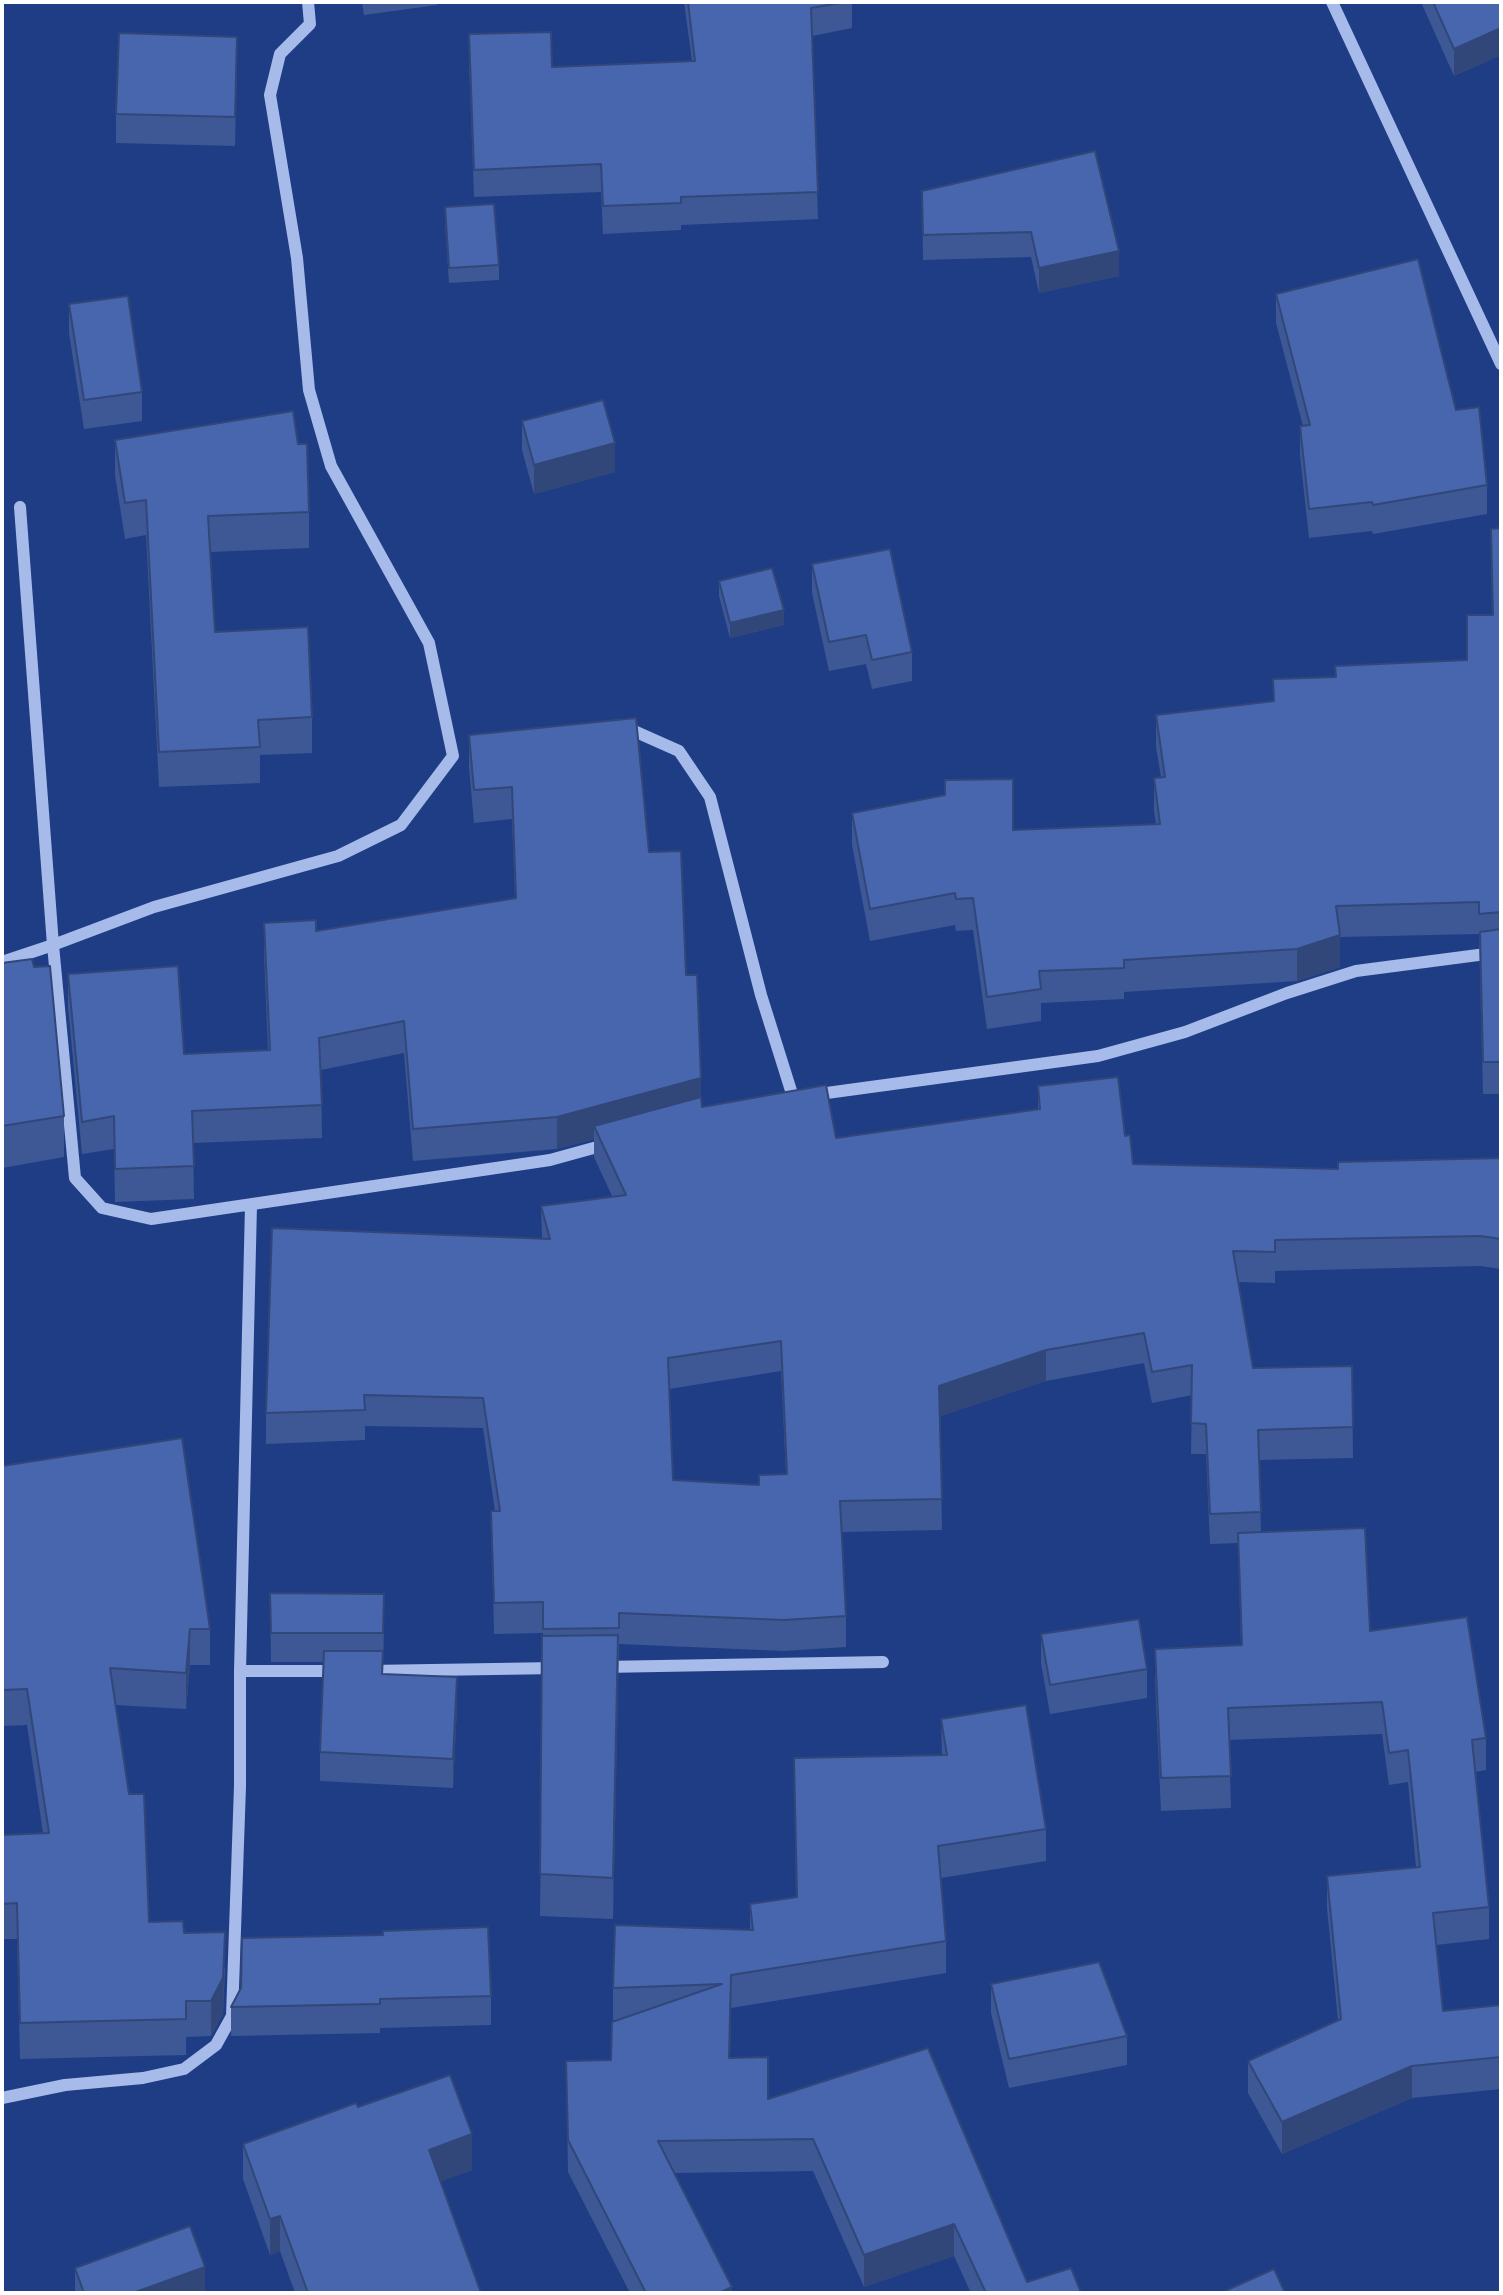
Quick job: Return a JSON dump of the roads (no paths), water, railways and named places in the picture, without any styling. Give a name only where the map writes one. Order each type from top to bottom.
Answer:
[{"type":"street","points":[[308,2],[310,24],[280,54],[270,95],[298,258],[309,390],[331,466],[429,643],[453,756]]},
{"type":"street","points":[[1332,2],[1501,364]]},
{"type":"street","points":[[20,508],[52,946],[75,1178],[102,1208],[151,1219],[550,1160],[623,1140]]},
{"type":"street","points":[[613,727],[627,727],[679,751],[710,797],[735,883],[761,995],[793,1097]]},
{"type":"street","points":[[2,962],[154,907],[338,856],[401,825],[453,756],[466,753]]},
{"type":"street","points":[[779,1100],[1098,1056],[1185,1032],[1287,993],[1356,971],[1501,951]]},
{"type":"street","points":[[2,2098],[65,2085],[143,2078],[184,2069],[216,2045],[232,2016],[240,1786],[240,1671],[251,1205]]},
{"type":"street","points":[[589,1668],[883,1662]]},
{"type":"street","points":[[240,1671],[575,1668]]}]
